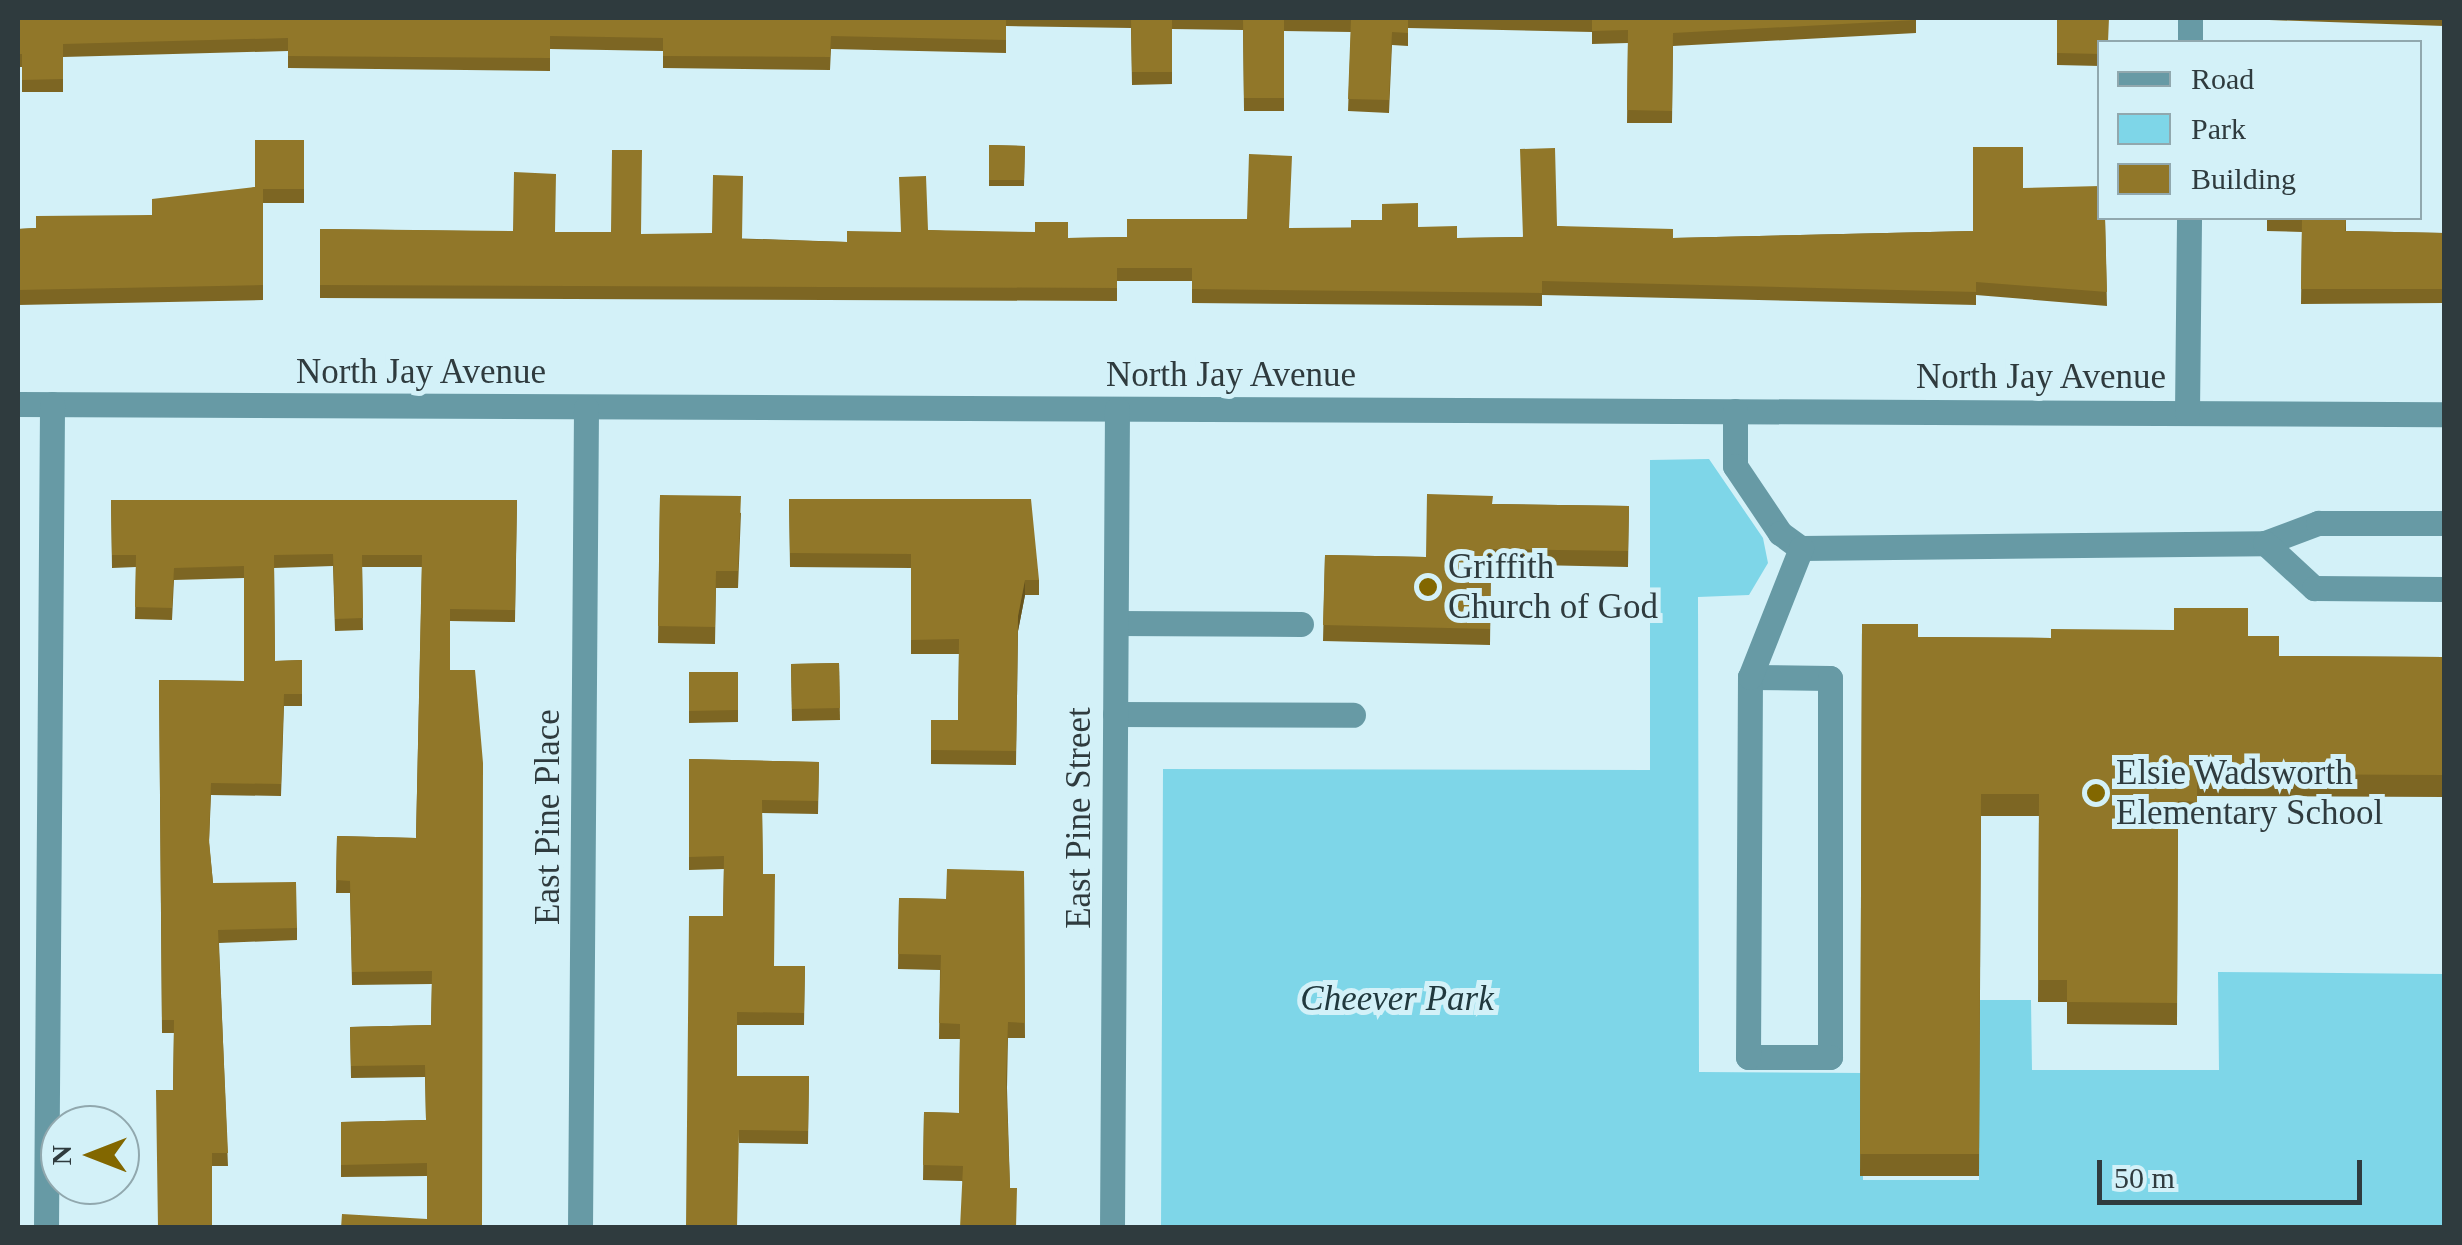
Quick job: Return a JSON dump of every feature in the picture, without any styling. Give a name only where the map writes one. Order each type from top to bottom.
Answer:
[{"type":"street","points":[[2187,412],[2188,220]]},
{"type":"street","name":"North Jay Avenue","points":[[18,404],[2444,414]]},
{"type":"street","points":[[46,1228],[52,404]]},
{"type":"street","name":"East Pine Place","points":[[580,1228],[586,408]]},
{"type":"street","name":"East Pine Street","points":[[1112,1228],[1118,409]]},
{"type":"street","points":[[1735,411],[1735,466],[1780,533],[1801,548],[2265,542],[2318,522],[2444,522]]},
{"type":"street","points":[[2265,542],[2314,588],[2444,589]]},
{"type":"street","points":[[1750,677],[1830,678],[1830,1058],[1748,1058],[1750,677],[1801,548]]},
{"type":"street","points":[[1116,623],[1300,624]]},
{"type":"street","points":[[1115,714],[1353,715]]},
{"type":"green space","name":"Cheever Park","points":[[1709,459],[1763,538],[1768,563],[1749,595],[1698,597],[1699,1072],[1863,1073],[1863,1180],[1979,1180],[1979,1000],[2031,1000],[2032,1070],[2219,1070],[2218,972],[2444,974],[2444,1227],[1161,1228],[1163,769],[1650,770],[1650,460]]},
{"type":"building","points":[[18,18],[1006,18],[1006,40],[831,36],[830,57],[663,56],[663,38],[550,36],[550,58],[288,56],[288,38],[63,44],[63,79],[22,80]]},
{"type":"building","points":[[1131,18],[1172,18],[1172,72],[1132,72]]},
{"type":"building","points":[[1243,18],[1284,18],[1284,98],[1244,98]]},
{"type":"building","points":[[1284,18],[1408,18],[1408,33],[1392,32],[1389,100],[1348,99],[1351,19]]},
{"type":"building","points":[[1530,18],[1916,20],[1673,33],[1672,111],[1627,110],[1628,30],[1592,31],[1592,19]]},
{"type":"building","points":[[2057,18],[2109,18],[2108,40],[2097,40],[2097,54],[2057,53]]},
{"type":"building","points":[[255,140],[304,140],[304,189],[263,189],[263,285],[18,290],[18,229],[36,228],[36,216],[152,215],[152,199],[255,187]]},
{"type":"building","points":[[989,145],[1025,146],[1024,180],[989,180]]},
{"type":"building","points":[[1973,147],[2023,147],[2023,188],[2097,186],[2097,220],[2105,220],[2107,292],[1976,282],[1976,292],[1542,281],[1542,293],[1192,289],[1192,268],[1117,268],[1117,288],[320,285],[320,229],[513,231],[514,172],[556,174],[555,232],[611,232],[612,150],[642,150],[641,234],[712,233],[713,175],[743,176],[742,239],[847,242],[847,231],[901,232],[899,177],[926,176],[928,230],[1035,232],[1035,222],[1068,222],[1068,238],[1127,237],[1127,219],[1247,219],[1249,154],[1292,156],[1289,228],[1351,228],[1351,220],[1382,220],[1382,204],[1418,203],[1418,227],[1457,226],[1457,238],[1523,237],[1520,149],[1555,148],[1557,226],[1673,229],[1673,238],[1973,231]]},
{"type":"building","points":[[2302,220],[2346,220],[2345,231],[2444,233],[2444,289],[2301,289]]},
{"type":"building","points":[[1427,494],[1493,496],[1492,504],[1629,506],[1628,551],[1491,549],[1490,629],[1323,625],[1325,555],[1426,557]]},
{"type":"building","points":[[660,495],[741,496],[738,571],[716,571],[715,627],[658,626]]},
{"type":"building","points":[[789,499],[1031,499],[1039,580],[1025,580],[1018,616],[1016,751],[931,750],[931,720],[958,720],[959,639],[911,640],[911,554],[790,553]]},
{"type":"building","points":[[111,500],[517,500],[515,610],[450,609],[450,670],[475,670],[483,763],[482,1228],[341,1228],[342,1214],[427,1219],[427,1163],[341,1165],[341,1122],[426,1120],[425,1065],[351,1066],[350,1027],[431,1025],[432,971],[352,972],[350,881],[336,880],[337,836],[416,838],[422,555],[362,555],[363,618],[335,619],[333,554],[274,555],[275,661],[302,660],[302,694],[284,694],[281,784],[211,783],[209,840],[213,883],[296,882],[297,928],[218,930],[228,1153],[212,1153],[212,1228],[158,1228],[156,1090],[173,1090],[174,1020],[162,1020],[159,680],[244,681],[244,566],[174,568],[172,608],[135,607],[136,555],[112,555]]},
{"type":"building","points":[[2174,608],[2248,608],[2248,636],[2279,636],[2279,656],[2444,657],[2444,775],[2197,774],[2197,802],[2178,801],[2177,1003],[2067,1002],[2067,980],[2038,980],[2039,794],[1981,794],[1979,1154],[1860,1154],[1862,624],[1918,624],[1918,637],[2051,638],[2051,629],[2174,630]]},
{"type":"building","points":[[839,663],[840,708],[792,709],[791,664]]},
{"type":"building","points":[[689,672],[738,672],[738,710],[689,711]]},
{"type":"building","points":[[689,759],[819,762],[818,801],[762,800],[763,874],[775,874],[774,966],[805,966],[804,1013],[737,1012],[737,1076],[809,1076],[808,1131],[739,1130],[737,1228],[686,1228],[689,916],[723,916],[724,856],[689,857]]},
{"type":"building","points":[[947,869],[1024,871],[1025,1023],[1008,1022],[1006,1080],[1010,1188],[1017,1188],[1016,1228],[960,1228],[963,1166],[923,1165],[924,1112],[959,1113],[960,1024],[939,1023],[941,955],[898,954],[899,898],[946,899]]},
{"type":"place","name":"Griffith Church of God","points":[[1428,587]]},
{"type":"place","name":"Elsie Wadsworth Elementary School","points":[[2096,793]]}]
